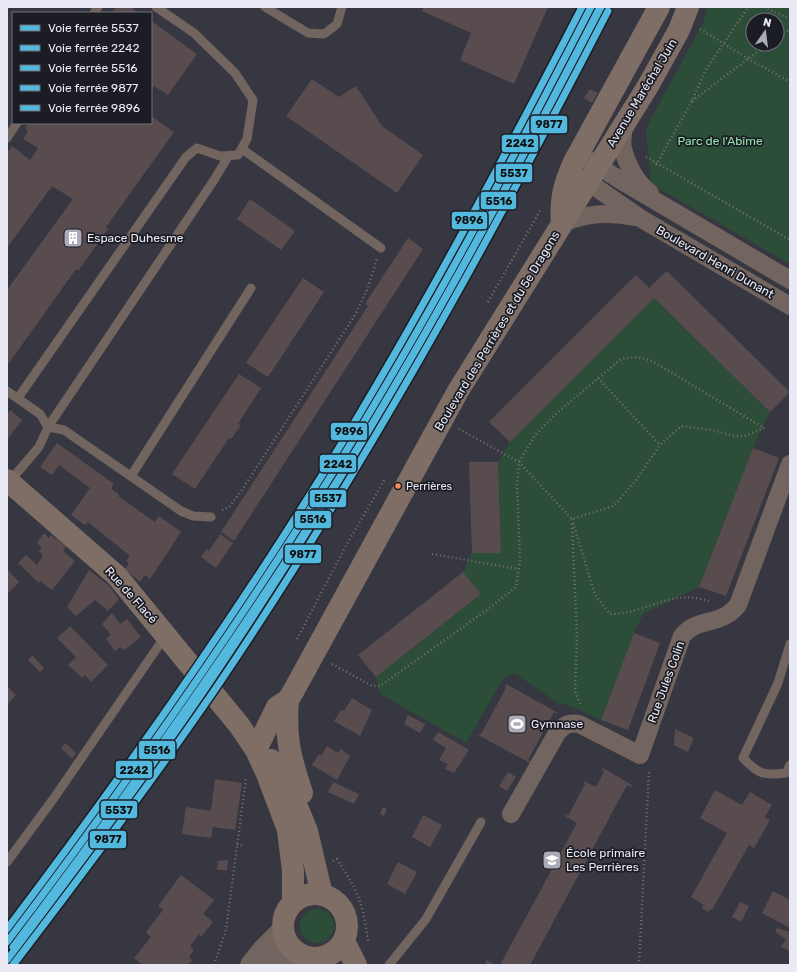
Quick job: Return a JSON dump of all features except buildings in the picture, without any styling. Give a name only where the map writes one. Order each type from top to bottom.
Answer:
[{"type":"main road","name":"Boulevard des Perrières et du 5e Dragons","points":[[258,746],[277,707],[288,700],[468,375],[562,223],[589,167],[659,7]]},
{"type":"main road","name":"Avenue Maréchal Juin","points":[[589,167],[662,23],[666,7]]},
{"type":"main road","name":"Avenue Maréchal Juin","points":[[589,167],[624,123],[679,30],[692,16]]},
{"type":"main road","name":"Boulevard des Perrières et du 5e Dragons","points":[[562,223],[561,206],[565,183],[589,167]]},
{"type":"main road","name":"Rue de Flacé","points":[[8,481],[117,576],[237,723],[258,746],[288,785],[307,831]]},
{"type":"main road","name":"Rue de Flacé","points":[[288,700],[286,726],[288,752],[302,793],[307,831],[322,895]]},
{"type":"main road","name":"Rue de Flacé","points":[[258,746],[288,830],[293,871],[293,903],[285,915],[283,930]]},
{"type":"main road","points":[[283,930],[287,942],[295,951],[310,958],[324,961],[344,941],[347,927],[344,913],[331,899],[322,895],[312,895],[302,897],[293,903]]},
{"type":"main road","points":[[344,941],[356,965]]},
{"type":"street","name":"Boulevard Henri Dunant","points":[[624,123],[622,147],[629,166],[644,188],[673,210]]},
{"type":"street","name":"Boulevard Henri Dunant","points":[[589,167],[620,180],[790,280]]},
{"type":"street","name":"Boulevard Henri Dunant","points":[[589,167],[640,218],[790,306]]},
{"type":"street","name":"Boulevard Henri Dunant","points":[[562,223],[586,215],[607,213],[622,214],[640,218]]},
{"type":"street","points":[[733,611],[738,605],[743,594],[790,464]]},
{"type":"street","name":"Rue Jules Colin","points":[[640,755],[682,636],[689,628],[720,619],[733,611]]},
{"type":"street","points":[[511,814],[547,750],[564,726],[571,722],[592,730],[640,755]]},
{"type":"street","points":[[251,965],[263,950],[283,930]]},
{"type":"street","points":[[276,965],[295,951]]},
{"type":"lane","points":[[18,398],[186,158],[197,148],[220,156],[238,155],[247,140],[253,100],[235,73],[194,33],[156,7]]},
{"type":"lane","points":[[265,7],[308,33],[324,34],[337,24],[342,7]]},
{"type":"lane","points":[[7,138],[17,124]]},
{"type":"lane","points":[[242,149],[381,248]]},
{"type":"lane","points":[[8,481],[39,446],[48,427],[214,180],[229,155]]},
{"type":"lane","points":[[131,476],[251,288]]},
{"type":"lane","points":[[7,391],[40,414],[48,427],[64,430],[181,511],[193,516],[211,517]]},
{"type":"lane","points":[[7,862],[171,642]]},
{"type":"lane","points":[[790,644],[778,683],[743,758],[752,768],[770,776],[786,773],[790,765]]},
{"type":"lane","points":[[389,965],[426,919],[481,822]]},
{"type":"path","points":[[656,164],[692,101],[705,71],[747,9],[751,7]]},
{"type":"path","points":[[764,7],[790,19]]},
{"type":"path","points":[[692,16],[724,44],[790,82]]},
{"type":"path","points":[[692,101],[756,52]]},
{"type":"path","points":[[622,147],[630,146],[656,164],[790,240]]},
{"type":"path","points":[[211,517],[229,506],[242,490],[355,315],[367,290],[381,248]]},
{"type":"path","points":[[330,663],[372,686],[380,686],[487,610],[516,587],[518,569],[517,485],[519,462],[535,435],[621,359],[637,357],[652,361],[764,428],[745,436],[734,436],[712,430],[681,426],[660,445],[637,479],[614,506],[572,519]]},
{"type":"path","points":[[598,378],[660,445]]},
{"type":"path","points":[[443,420],[519,462],[572,519],[595,595],[610,614],[623,614],[656,602],[697,597],[733,611]]},
{"type":"path","points":[[572,519],[577,636],[575,691],[592,730]]},
{"type":"path","points":[[432,554],[518,569]]},
{"type":"path","points":[[639,965],[650,771],[640,755]]},
{"type":"path","points":[[214,965],[226,930],[246,775]]},
{"type":"path","points":[[237,844],[244,846]]},
{"type":"path","points":[[330,862],[337,859],[357,891],[365,919],[368,943]]},
{"type":"green space","name":"Parc de l'Abîme","points":[[707,7],[790,7],[790,264],[651,184],[646,128],[704,21]]},
{"type":"green space","points":[[654,298],[770,412],[753,448],[699,587],[643,614],[634,633],[601,720],[566,704],[561,705],[514,673],[503,679],[466,743],[380,694],[376,677],[481,594],[463,572],[472,553],[501,552],[498,462],[510,442]]},
{"type":"green space","points":[[317,909],[323,910],[329,914],[333,920],[333,932],[329,938],[323,942],[317,943],[311,942],[305,938],[301,932],[300,926],[301,920],[305,914],[311,910]]},
{"type":"rail line","name":"9896","points":[[7,929],[97,808],[184,686],[268,561],[348,433],[410,328],[498,168],[582,7]]},
{"type":"rail line","name":"2242","points":[[7,942],[143,758],[229,633],[313,505],[385,387],[446,280],[591,7]]},
{"type":"rail line","name":"5537","points":[[7,960],[183,721],[314,521],[365,437],[462,267],[556,94],[601,7]]},
{"type":"rail line","name":"5516","points":[[13,947],[59,886],[193,700],[320,509],[392,391],[453,284],[598,11]]},
{"type":"rail line","name":"9877","points":[[13,965],[65,897],[190,726],[321,526],[372,442],[469,271],[563,98],[608,11]]},
{"type":"place","name":"Espace Duhesme","points":[[73,238]]},
{"type":"place","name":"Perrières","points":[[398,486]]},
{"type":"place","name":"Gymnase","points":[[517,724]]},
{"type":"place","name":"École primaire Les Perrières","points":[[552,860]]}]
